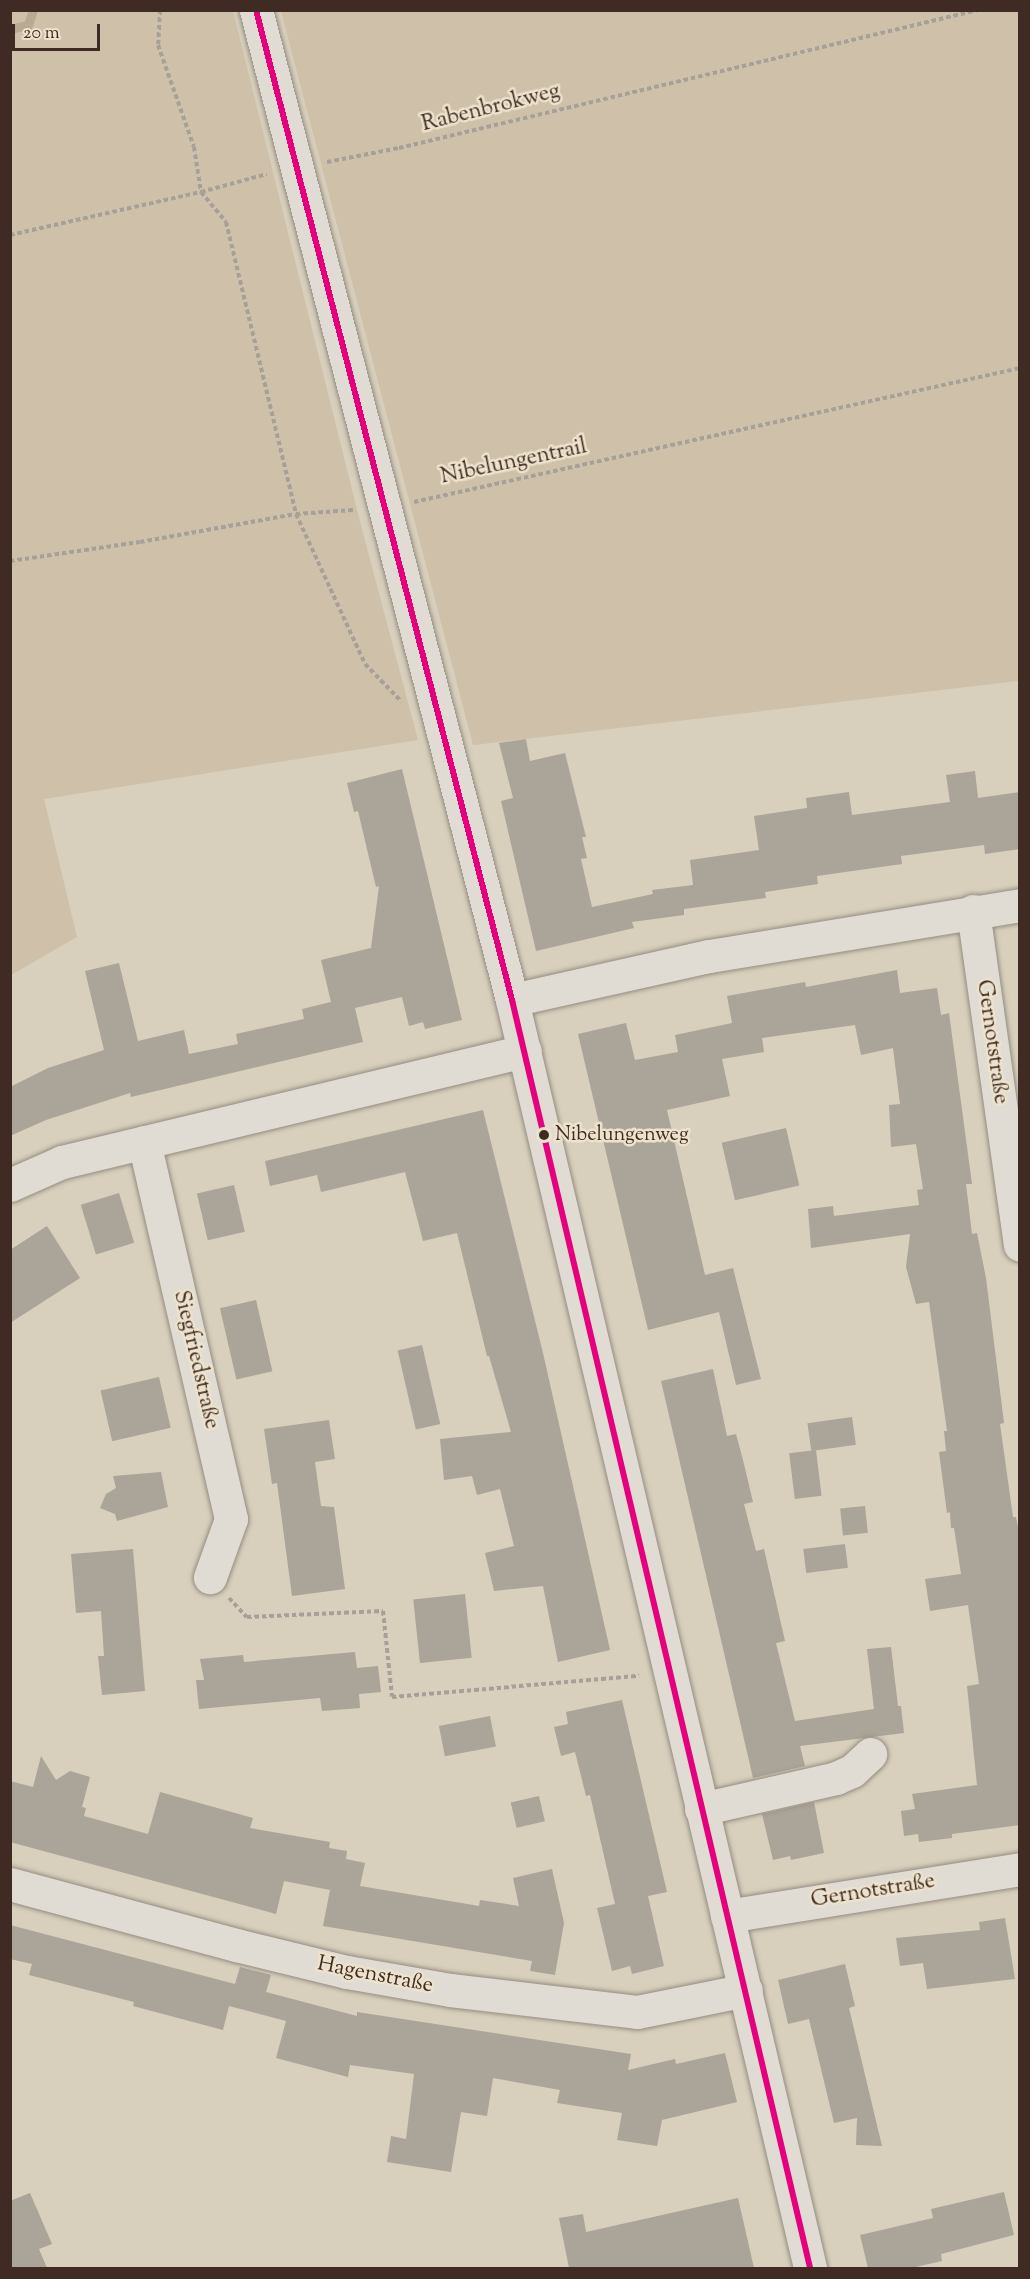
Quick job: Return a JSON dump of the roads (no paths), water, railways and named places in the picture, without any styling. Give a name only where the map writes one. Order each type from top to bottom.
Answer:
[{"type":"street","points":[[256,10],[525,1051],[810,2268]]},
{"type":"street","points":[[512,1000],[709,956],[1020,905]]},
{"type":"street","name":"Gernotstraße","points":[[973,911],[1020,1245]]},
{"type":"street","points":[[10,1185],[62,1162],[525,1051]]},
{"type":"street","name":"Siegfriedstraße","points":[[144,1142],[231,1519],[210,1577]]},
{"type":"street","points":[[701,1809],[836,1778],[852,1771],[870,1754]]},
{"type":"street","name":"Gernotstraße","points":[[726,1916],[1020,1869]]},
{"type":"street","name":"Hagenstraße","points":[[10,1884],[247,1948],[347,1972],[450,1990],[637,2012],[746,1990]]},
{"type":"waterway","points":[[10,29],[28,25],[33,10]]},
{"type":"place","name":"Nibelungenweg","points":[[544,1135]]}]
